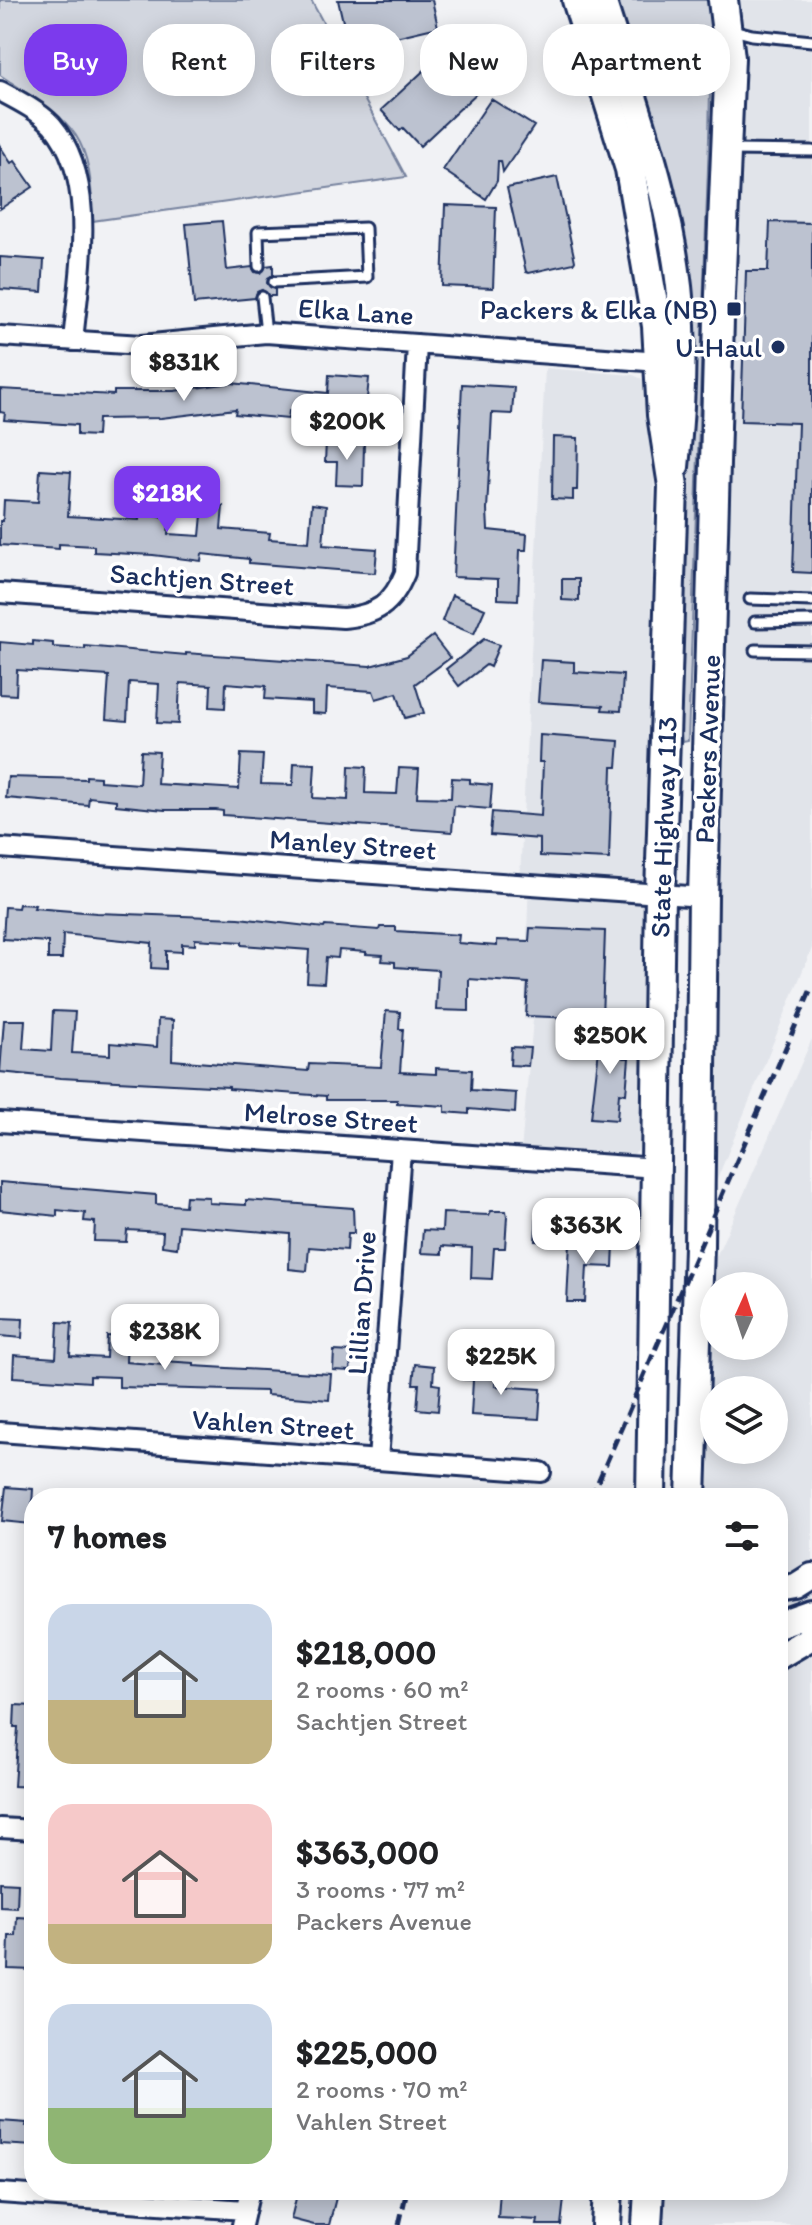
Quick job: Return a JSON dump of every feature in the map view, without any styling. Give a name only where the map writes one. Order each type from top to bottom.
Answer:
[{"type":"main road","name":"State Highway 113","points":[[577,0],[630,169],[657,326],[666,453],[673,486],[660,894],[657,1168]]},
{"type":"main road","points":[[603,0],[649,145],[674,259],[682,324],[682,387],[673,486]]},
{"type":"main road","points":[[723,0],[726,24]]},
{"type":"main road","name":"Packers Avenue","points":[[730,58],[736,0]]},
{"type":"main road","name":"Packers Avenue","points":[[691,1488],[699,1259],[703,897],[728,96]]},
{"type":"main road","points":[[651,1488],[657,1168]]},
{"type":"main road","points":[[788,1587],[812,1576]]},
{"type":"main road","points":[[788,1621],[812,1613]]},
{"type":"main road","points":[[788,1651],[812,1637]]},
{"type":"main road","points":[[606,2225],[607,2200]]},
{"type":"main road","points":[[647,2225],[648,2200]]},
{"type":"street","points":[[0,91],[50,123],[67,145],[73,164],[83,214],[73,341]]},
{"type":"street","name":"Elka Lane","points":[[0,336],[142,345],[266,333],[660,362]]},
{"type":"street","name":"Sachtjen Street","points":[[0,593],[343,618],[365,616],[382,607],[394,595],[405,573],[417,344]]},
{"type":"street","name":"Manley Street","points":[[0,848],[703,897]]},
{"type":"street","name":"Melrose Street","points":[[0,1122],[657,1168]]},
{"type":"street","name":"Lillian Drive","points":[[378,1460],[401,1150]]},
{"type":"street","name":"Vahlen Street","points":[[0,1432],[541,1472]]},
{"type":"street","points":[[0,1828],[24,1829]]},
{"type":"street","points":[[0,2193],[24,2195]]},
{"type":"street","points":[[68,2200],[244,2218]]},
{"type":"lane","points":[[733,30],[812,41]]},
{"type":"lane","points":[[726,150],[812,151]]},
{"type":"lane","points":[[259,266],[258,232],[365,228],[367,277],[274,282]]},
{"type":"lane","points":[[262,297],[266,333]]},
{"type":"lane","points":[[750,599],[812,601]]},
{"type":"lane","points":[[755,622],[812,621]]},
{"type":"lane","points":[[755,650],[812,651]]},
{"type":"shaded area","points":[[0,0],[311,0],[324,24],[271,24],[271,96],[363,96],[406,177],[92,221],[88,166],[82,147],[61,118],[31,96],[127,96],[127,24],[24,24],[24,91],[0,75]]},
{"type":"shaded area","points":[[617,0],[709,0],[710,24],[624,24]]},
{"type":"shaded area","points":[[736,0],[812,0],[812,948],[700,1221]]},
{"type":"shaded area","points":[[647,96],[710,96],[688,741],[682,742],[678,701],[686,394]]},
{"type":"shaded area","points":[[545,368],[633,375],[647,381],[655,444],[641,1138],[638,1151],[628,1158],[521,1151],[533,1020],[524,1019],[529,878],[520,878]]},
{"type":"shaded area","points":[[812,1039],[812,2225],[647,2225],[648,2200],[788,2200],[788,1488],[691,1488],[698,1298],[700,1293],[700,1360],[788,1360],[788,1272],[709,1272]]},
{"type":"building","points":[[338,0],[432,0],[437,24],[420,24],[420,31],[404,35],[404,24],[344,24]]},
{"type":"building","points":[[420,74],[420,96],[474,96],[420,146],[403,128],[400,131],[381,110],[396,96],[404,96],[404,89]]},
{"type":"building","points":[[491,99],[534,126],[503,172],[501,161],[498,161],[497,181],[486,199],[443,170]]},
{"type":"building","points":[[0,146],[33,187],[0,209]]},
{"type":"building","points":[[557,177],[575,261],[529,273],[526,272],[507,188]]},
{"type":"building","points":[[445,205],[496,207],[493,288],[442,286]]},
{"type":"building","points":[[222,221],[227,270],[252,267],[260,273],[266,266],[273,265],[273,275],[267,283],[275,289],[275,296],[269,296],[262,290],[257,292],[255,298],[194,304],[186,224]]},
{"type":"building","name":"U-Haul","points":[[770,222],[812,223],[812,573],[793,572],[798,423],[741,421],[746,271],[768,271]]},
{"type":"building","points":[[0,257],[44,260],[42,292],[0,289]]},
{"type":"building","points":[[329,375],[369,378],[365,419],[289,411],[288,419],[235,414],[236,409],[161,418],[98,419],[97,436],[77,435],[77,425],[4,420],[5,413],[0,412],[0,389],[114,395],[114,391],[174,391],[231,383],[328,393]]},
{"type":"building","points":[[462,384],[514,387],[512,414],[492,413],[487,510],[488,530],[527,534],[526,550],[520,550],[518,600],[498,599],[498,579],[453,577]]},
{"type":"building","points":[[553,437],[578,438],[577,490],[573,490],[573,500],[552,499]]},
{"type":"building","points":[[326,442],[364,443],[363,486],[336,485],[337,462],[325,462]]},
{"type":"building","points":[[40,470],[71,472],[68,516],[139,520],[139,515],[169,517],[168,534],[200,536],[203,504],[223,506],[221,529],[270,533],[269,539],[309,542],[312,504],[326,506],[323,545],[377,549],[375,573],[249,563],[249,559],[202,554],[201,561],[94,552],[94,546],[59,544],[59,549],[0,545],[4,500],[38,502]]},
{"type":"building","points":[[562,579],[579,579],[579,601],[562,600]]},
{"type":"building","points":[[452,595],[485,609],[474,634],[442,621]]},
{"type":"building","points":[[433,636],[450,658],[415,684],[424,713],[405,718],[397,693],[376,699],[373,691],[327,688],[326,714],[312,713],[312,702],[265,699],[266,686],[226,683],[225,708],[210,707],[211,685],[180,683],[178,724],[157,723],[159,684],[129,682],[127,721],[106,719],[109,676],[17,670],[16,695],[0,694],[0,642],[33,645],[33,641],[53,643],[53,647],[85,649],[85,646],[370,666],[407,656]]},
{"type":"building","points":[[484,639],[499,645],[490,667],[486,665],[459,686],[446,669]]},
{"type":"building","points":[[541,660],[574,662],[574,672],[623,675],[621,711],[602,710],[603,706],[538,702]]},
{"type":"building","points":[[540,735],[619,741],[617,767],[612,767],[609,859],[540,856],[540,839],[490,835],[492,812],[541,816],[543,762],[539,762]]},
{"type":"building","points":[[141,751],[159,752],[157,784],[239,789],[241,754],[263,755],[261,784],[293,785],[294,763],[315,764],[313,798],[348,800],[349,766],[366,767],[365,793],[397,794],[399,768],[419,769],[417,797],[451,798],[452,778],[470,779],[470,783],[492,785],[490,809],[454,806],[452,832],[223,815],[223,811],[216,810],[165,810],[116,805],[116,800],[89,797],[88,805],[6,798],[8,777],[86,779],[86,776],[100,777],[100,781],[139,784]]},
{"type":"building","points":[[19,904],[97,913],[239,918],[324,928],[379,930],[380,927],[396,927],[396,931],[459,935],[458,943],[497,946],[497,940],[529,941],[530,928],[605,931],[602,1019],[526,1016],[528,983],[469,979],[469,1011],[436,1010],[438,970],[395,967],[395,962],[382,961],[383,955],[366,952],[339,950],[338,958],[326,957],[324,983],[307,982],[309,950],[242,945],[242,942],[195,939],[195,945],[182,944],[182,952],[166,951],[166,969],[151,968],[152,943],[63,934],[62,959],[48,959],[48,942],[3,939],[5,907],[18,908]]},
{"type":"building","points":[[53,1011],[75,1012],[72,1053],[110,1055],[110,1043],[157,1047],[158,1019],[173,1020],[172,1060],[308,1071],[309,1064],[381,1067],[386,1011],[400,1012],[399,1029],[403,1029],[400,1072],[436,1074],[436,1068],[472,1070],[471,1090],[516,1093],[515,1113],[469,1109],[469,1114],[445,1112],[445,1106],[397,1103],[397,1100],[326,1100],[326,1096],[229,1087],[0,1072],[4,1020],[25,1020],[23,1049],[51,1051]]},
{"type":"building","points":[[601,1032],[625,1034],[624,1058],[629,1058],[626,1094],[619,1093],[617,1120],[591,1118]]},
{"type":"building","points":[[511,1047],[530,1048],[528,1066],[510,1065]]},
{"type":"building","points":[[0,1182],[156,1195],[156,1204],[185,1206],[186,1196],[209,1197],[209,1203],[246,1205],[246,1200],[353,1208],[354,1233],[348,1233],[347,1250],[309,1247],[307,1271],[289,1269],[290,1234],[179,1225],[177,1248],[162,1246],[163,1232],[127,1230],[126,1242],[94,1241],[95,1222],[84,1221],[85,1213],[57,1210],[57,1216],[0,1210]]},
{"type":"building","points":[[491,1211],[506,1211],[507,1216],[505,1248],[494,1248],[492,1279],[471,1278],[472,1248],[442,1246],[442,1254],[421,1253],[423,1230],[442,1231],[443,1213],[489,1215]]},
{"type":"building","points":[[537,1214],[551,1214],[551,1219],[557,1219],[556,1242],[535,1241]]},
{"type":"building","points":[[570,1242],[614,1244],[613,1267],[587,1266],[585,1302],[567,1302]]},
{"type":"building","points":[[0,1318],[23,1319],[22,1338],[0,1336]]},
{"type":"building","points":[[58,1322],[72,1323],[70,1356],[106,1358],[107,1336],[127,1337],[126,1362],[164,1365],[164,1361],[194,1363],[194,1366],[331,1374],[329,1400],[267,1395],[267,1391],[119,1387],[119,1377],[90,1376],[90,1382],[13,1377],[14,1355],[56,1358]]},
{"type":"building","points":[[334,1351],[352,1352],[350,1371],[333,1370]]},
{"type":"building","points":[[464,1363],[483,1365],[481,1377],[496,1378],[495,1386],[541,1389],[539,1419],[471,1415],[473,1380],[462,1379]]},
{"type":"building","points":[[415,1364],[434,1366],[433,1384],[440,1385],[438,1411],[417,1409],[419,1384],[413,1384]]},
{"type":"building","points":[[6,1487],[24,1488],[24,1523],[2,1521]]},
{"type":"building","points":[[15,1705],[24,1705],[24,1786],[14,1786],[18,1727],[14,1727]]},
{"type":"building","points":[[0,1882],[18,1883],[17,1908],[0,1907]]},
{"type":"building","points":[[17,1917],[24,1917],[24,1970],[8,1969],[9,1936],[16,1936]]},
{"type":"building","points":[[0,2121],[24,2123],[24,2145],[0,2144]]},
{"type":"building","points":[[296,2200],[335,2200],[329,2225],[291,2219]]},
{"type":"building","points":[[499,2200],[564,2200],[561,2225],[537,2225],[538,2220],[498,2218]]},
{"type":"railway","points":[[595,1488],[812,987]]},
{"type":"railway","points":[[399,2225],[405,2200]]},
{"type":"place","name":"Packers & Elka (NB)","points":[[734,309]]},
{"type":"place","name":"U-Haul","points":[[778,347]]}]
